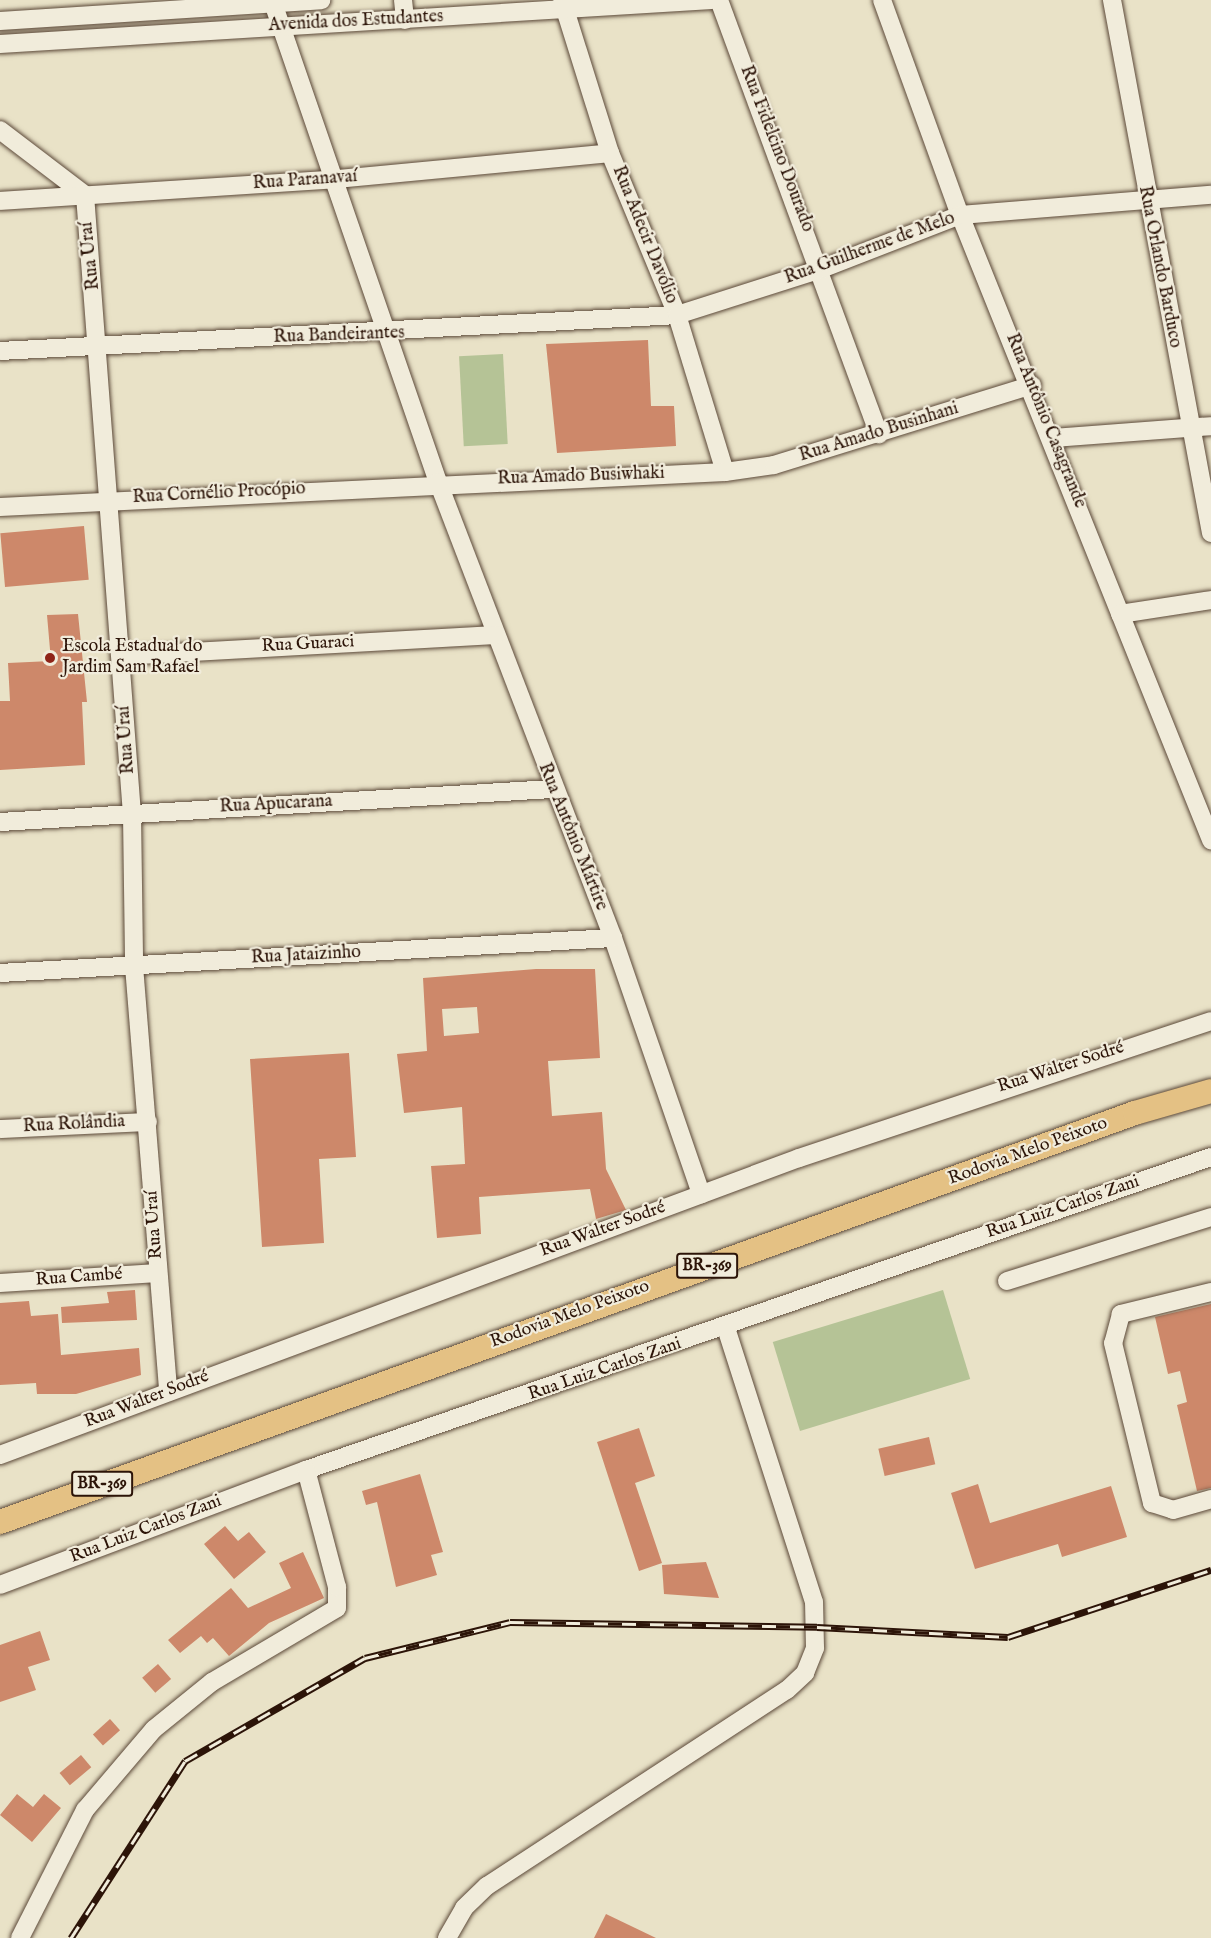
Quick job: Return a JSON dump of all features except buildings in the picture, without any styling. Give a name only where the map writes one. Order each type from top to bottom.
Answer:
[{"type":"main road","name":"Rodovia Melo Peixoto","points":[[0,1522],[1112,1121],[1211,1091]]},
{"type":"street","name":"Avenida dos Estudantes","points":[[0,21],[321,0]]},
{"type":"street","points":[[403,0],[405,20]]},
{"type":"street","name":"Avenida dos Estudantes","points":[[0,44],[405,20],[562,6],[712,0]]},
{"type":"street","name":"Rua Fidelcino Dourado","points":[[719,0],[821,269],[879,434]]},
{"type":"street","name":"Rua Antônio Casagrande","points":[[882,0],[960,215],[1032,385],[1120,614],[1211,840]]},
{"type":"street","name":"Rua Orlando Barduco","points":[[1112,0],[1147,201],[1211,533]]},
{"type":"street","name":"Rua Antônio Mártire","points":[[273,2],[337,179],[385,334],[438,482],[552,789],[613,938],[701,1194]]},
{"type":"street","name":"Rua Adecir Davólio","points":[[562,6],[610,153],[677,315],[724,472]]},
{"type":"street","name":"Rua Uraí","points":[[0,130],[85,195],[100,346],[111,500],[132,814],[134,966],[168,1392]]},
{"type":"street","name":"Rua Paranavaí","points":[[0,201],[337,179],[610,153]]},
{"type":"street","name":"Rua Guilherme de Melo","points":[[677,315],[821,269],[960,215],[1211,195]]},
{"type":"street","name":"Rua Bandeirantes","points":[[0,351],[385,334],[677,315]]},
{"type":"street","name":"Rua Amado Businhani","points":[[724,472],[774,465],[1032,385]]},
{"type":"street","points":[[1053,438],[1211,426]]},
{"type":"street","name":"Rua Amado Busiwhaki","points":[[438,482],[724,472]]},
{"type":"street","name":"Rua Cornélio Procópio","points":[[0,507],[438,482]]},
{"type":"street","points":[[1120,614],[1211,600]]},
{"type":"street","name":"Rua Guaraci","points":[[121,656],[495,635]]},
{"type":"street","name":"Rua Apucarana","points":[[0,822],[552,789]]},
{"type":"street","name":"Rua Jataizinho","points":[[0,973],[613,938]]},
{"type":"street","name":"Rua Walter Sodré","points":[[0,1455],[701,1194],[1052,1070],[1211,1021]]},
{"type":"street","name":"Rua Rolândia","points":[[0,1129],[148,1122]]},
{"type":"street","name":"Rua Luiz Carlos Zani","points":[[0,1585],[306,1470],[726,1328],[1211,1157]]},
{"type":"street","points":[[1007,1281],[1211,1217]]},
{"type":"street","name":"Rua Cambé","points":[[0,1283],[158,1273]]},
{"type":"street","points":[[1211,1292],[1121,1314],[1113,1343],[1152,1503],[1173,1510],[1211,1499]]},
{"type":"street","points":[[447,1938],[464,1908],[487,1886],[787,1690],[806,1673],[815,1648],[814,1602],[726,1328]]},
{"type":"street","points":[[21,1938],[85,1810],[147,1736],[212,1682],[337,1608],[337,1587],[306,1470]]},
{"type":"green space","points":[[503,354],[508,444],[464,446],[459,356]]},
{"type":"green space","points":[[943,1290],[970,1379],[800,1431],[773,1342]]},
{"type":"railway","points":[[71,1938],[185,1761],[365,1658],[510,1622],[817,1627],[1008,1637],[1211,1570]]},
{"type":"place","name":"Escola Estadual do Jardim Sam Rafael","points":[[50,658]]}]
